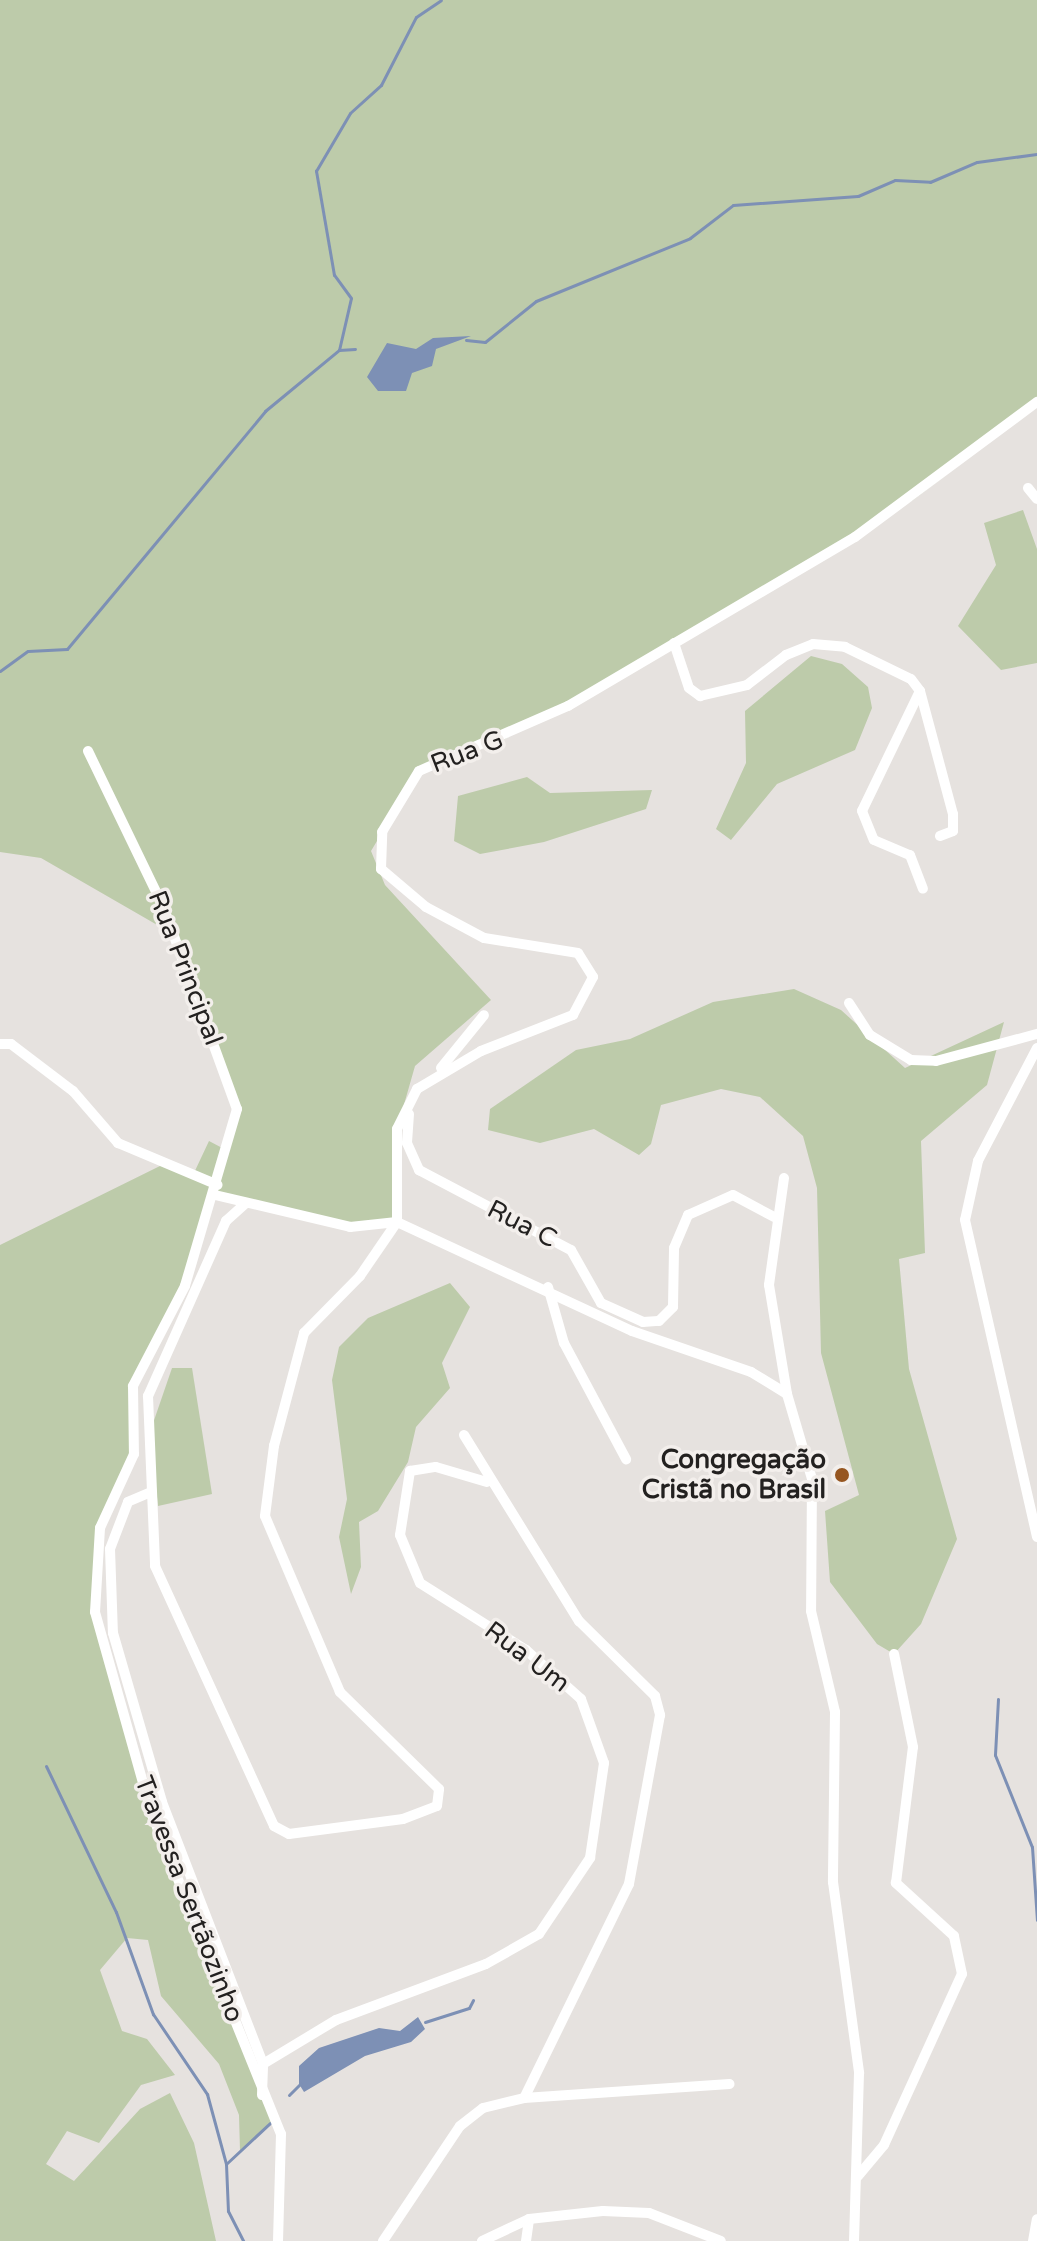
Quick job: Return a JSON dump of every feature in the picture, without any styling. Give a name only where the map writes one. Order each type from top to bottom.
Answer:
[{"type":"street","name":"Rua G","points":[[397,1222],[397,1129],[417,1089],[437,1073],[573,1015],[593,977],[578,953],[484,938],[395,886],[378,851],[406,787],[435,762],[503,740],[674,643],[913,500],[1037,402]]},
{"type":"street","points":[[1028,488],[1037,499]]},
{"type":"street","points":[[674,643],[689,688],[700,696],[747,685],[786,655],[813,644],[883,661],[920,691],[953,814],[953,831],[940,836]]},
{"type":"street","points":[[920,691],[862,811],[874,840],[910,855],[923,889]]},
{"type":"street","name":"Rua Principal","points":[[88,751],[163,906],[237,1109],[217,1190]]},
{"type":"street","points":[[849,1003],[870,1035],[911,1060],[936,1061],[1037,1034]]},
{"type":"street","points":[[437,1073],[484,1015]]},
{"type":"street","points":[[0,1044],[11,1044],[73,1091],[118,1143],[246,1203],[350,1227],[397,1222],[548,1287],[632,1331],[751,1372],[787,1394]]},
{"type":"street","points":[[1037,1048],[978,1161],[965,1220],[1037,1537]]},
{"type":"street","name":"Rua C","points":[[417,1089],[407,1143],[419,1170],[571,1250],[601,1303],[618,1314],[643,1322],[666,1317],[678,1232],[703,1204],[733,1195],[774,1217]]},
{"type":"street","points":[[784,1178],[774,1217],[769,1285],[787,1394],[812,1479],[811,1611],[835,1712],[833,1882],[859,2073],[854,2241]]},
{"type":"street","name":"Travessa Sertãozinho","points":[[217,1190],[185,1286],[133,1386],[134,1454],[100,1528],[95,1612],[152,1815],[262,2095],[281,2134],[278,2241]]},
{"type":"street","points":[[246,1203],[226,1221],[148,1396],[155,1566],[274,1826],[310,1832],[403,1819],[437,1806],[439,1789],[428,1774],[340,1692],[265,1516],[304,1333],[360,1276],[397,1222]]},
{"type":"street","points":[[548,1287],[564,1343],[626,1459]]},
{"type":"street","points":[[464,1435],[487,1482],[579,1621],[655,1696],[660,1715],[629,1884],[524,2098]]},
{"type":"street","name":"Rua Um","points":[[263,2064],[336,2020],[513,1951],[557,1916],[590,1858],[604,1763],[581,1699],[526,1650],[420,1583],[400,1535],[410,1471],[436,1467],[487,1482]]},
{"type":"street","points":[[151,1492],[128,1502],[116,1528],[109,1582],[113,1633],[162,1802],[263,2064],[262,2095]]},
{"type":"street","points":[[858,2176],[884,2145],[962,1974],[954,1936],[896,1883],[913,1747],[894,1654]]},
{"type":"street","points":[[383,2241],[460,2126],[483,2108],[524,2098],[730,2084]]},
{"type":"street","points":[[482,2241],[529,2219],[649,2213],[721,2241]]},
{"type":"street","points":[[526,2241],[529,2219]]},
{"type":"street","points":[[1033,2241],[1037,2219]]},
{"type":"green space","points":[[0,0],[1037,0],[1037,406],[913,500],[503,740],[419,771],[371,851],[385,885],[491,1000],[415,1066],[397,1129],[397,1222],[350,1227],[215,1195],[185,1286],[133,1386],[134,1454],[100,1528],[95,1612],[152,1815],[276,2120],[240,2151],[239,2115],[219,2064],[161,1996],[148,1940],[127,1938],[100,1970],[122,2031],[147,2039],[175,2075],[141,2085],[99,2143],[67,2131],[46,2164],[74,2181],[140,2109],[170,2093],[194,2143],[216,2241],[0,2241],[0,1245],[164,1164],[193,1175],[209,1141],[228,1151],[237,1109],[180,950],[159,926],[41,858],[0,852]]},
{"type":"green space","points":[[1023,510],[1037,549],[1037,663],[1001,670],[958,626],[996,565],[984,523]]},
{"type":"green space","points":[[811,656],[842,664],[868,687],[872,708],[855,750],[777,784],[731,840],[716,829],[746,763],[745,711]]},
{"type":"green space","points":[[527,777],[550,793],[652,790],[646,809],[544,842],[480,854],[454,841],[458,796]]},
{"type":"green space","points":[[794,989],[841,1010],[905,1068],[1004,1022],[987,1085],[921,1141],[925,1253],[899,1259],[909,1369],[957,1539],[921,1624],[894,1654],[877,1644],[830,1582],[825,1511],[859,1495],[821,1353],[817,1188],[803,1136],[760,1097],[721,1089],[661,1105],[651,1144],[639,1155],[594,1129],[540,1143],[488,1130],[490,1109],[576,1050],[630,1039],[713,1002]]},
{"type":"green space","points":[[450,1283],[470,1307],[442,1363],[450,1388],[416,1427],[408,1462],[378,1511],[359,1522],[361,1567],[351,1594],[339,1537],[347,1499],[332,1380],[339,1347],[368,1318]]},
{"type":"green space","points":[[172,1368],[192,1368],[212,1494],[158,1506],[150,1432]]},
{"type":"water","points":[[471,336],[436,349],[432,366],[412,373],[406,391],[378,391],[367,377],[387,343],[416,349],[433,338]]},
{"type":"water","points":[[418,2017],[425,2029],[411,2042],[365,2056],[304,2092],[299,2084],[299,2066],[319,2048],[379,2028],[400,2031]]},
{"type":"waterway","points":[[339,350],[351,298],[334,275],[316,171],[350,113],[381,85],[416,17],[441,0]]},
{"type":"waterway","points":[[466,340],[485,342],[536,301],[690,238],[733,205],[858,196],[895,180],[930,182],[977,162],[1037,154]]},
{"type":"waterway","points":[[0,671],[28,651],[67,649],[265,411],[339,350],[355,349]]},
{"type":"waterway","points":[[998,1699],[995,1755],[1032,1847],[1037,1920]]},
{"type":"waterway","points":[[46,1766],[116,1912],[153,2014],[207,2094],[226,2164],[228,2211],[243,2241]]},
{"type":"waterway","points":[[425,2022],[469,2008],[473,2000]]},
{"type":"waterway","points":[[289,2095],[301,2083]]},
{"type":"waterway","points":[[226,2164],[270,2123]]},
{"type":"place","name":"Congregação Cristã no Brasil","points":[[842,1475]]}]
